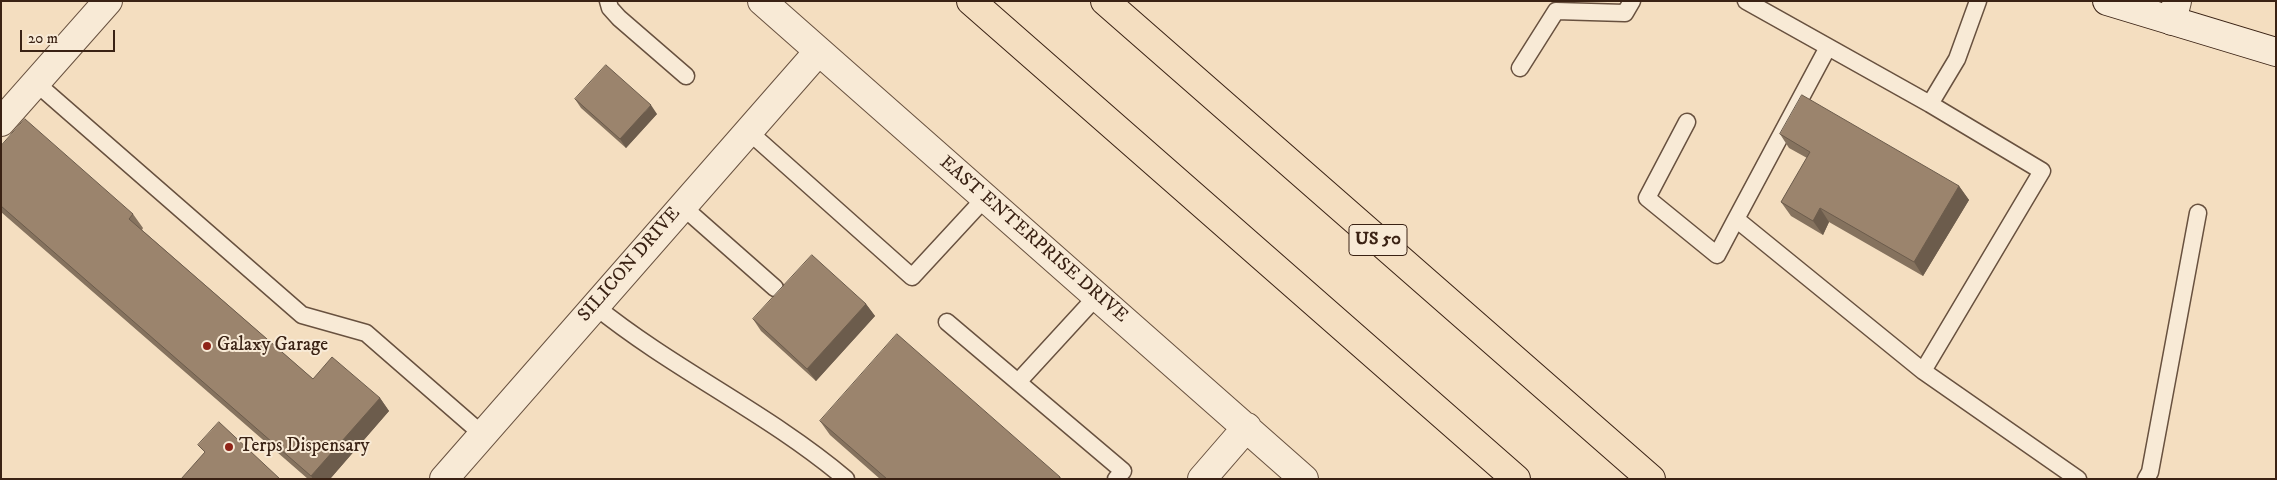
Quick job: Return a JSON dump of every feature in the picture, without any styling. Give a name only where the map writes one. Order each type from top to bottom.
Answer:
[{"type":"highway","points":[[971,1],[1516,479]]},
{"type":"highway","name":"US 50","points":[[1105,1],[1651,479]]},
{"type":"street","points":[[1,122],[108,1]]},
{"type":"street","name":"EAST ENTERPRISE DRIVE","points":[[762,1],[1304,479]]},
{"type":"street","points":[[2106,1],[2175,11],[2276,52]]},
{"type":"street","name":"SILICON DRIVE","points":[[454,475],[482,434],[818,52]]},
{"type":"street","points":[[1202,479],[1247,427]]},
{"type":"lane","points":[[608,1],[610,8],[619,18],[686,76]]},
{"type":"lane","points":[[1520,68],[1556,11],[1625,13],[1632,1]]},
{"type":"lane","points":[[1746,1],[1930,104],[2042,170],[1923,371]]},
{"type":"lane","points":[[1930,104],[1957,59],[1978,1]]},
{"type":"lane","points":[[1687,122],[1647,198],[1717,255],[1828,47]]},
{"type":"lane","points":[[36,83],[302,315],[366,332],[482,434]]},
{"type":"lane","points":[[748,130],[912,277],[985,198]]},
{"type":"lane","points":[[682,206],[775,288]]},
{"type":"lane","points":[[2146,479],[2150,472],[2198,213]]},
{"type":"lane","points":[[1736,219],[1923,371],[2078,479]]},
{"type":"lane","points":[[1018,382],[1097,296]]},
{"type":"lane","points":[[595,306],[628,333],[816,453],[846,479]]},
{"type":"lane","points":[[947,322],[1123,471],[1116,479]]},
{"type":"building","points":[[606,65],[651,105],[620,139],[575,99]]},
{"type":"building","points":[[1802,95],[1959,186],[1914,262],[1820,208],[1813,221],[1781,202],[1810,152],[1780,134]]},
{"type":"building","points":[[25,119],[133,214],[129,219],[313,379],[332,357],[380,398],[311,476],[1,206],[1,146]]},
{"type":"building","points":[[812,255],[866,304],[807,369],[753,319]]},
{"type":"building","points":[[897,334],[1060,477],[1059,479],[887,479],[820,421]]},
{"type":"building","name":"Terps Dispensary","points":[[219,422],[280,479],[181,479],[205,452],[198,445]]},
{"type":"place","name":"Galaxy Garage","points":[[207,346]]},
{"type":"place","name":"Terps Dispensary","points":[[229,447]]}]
